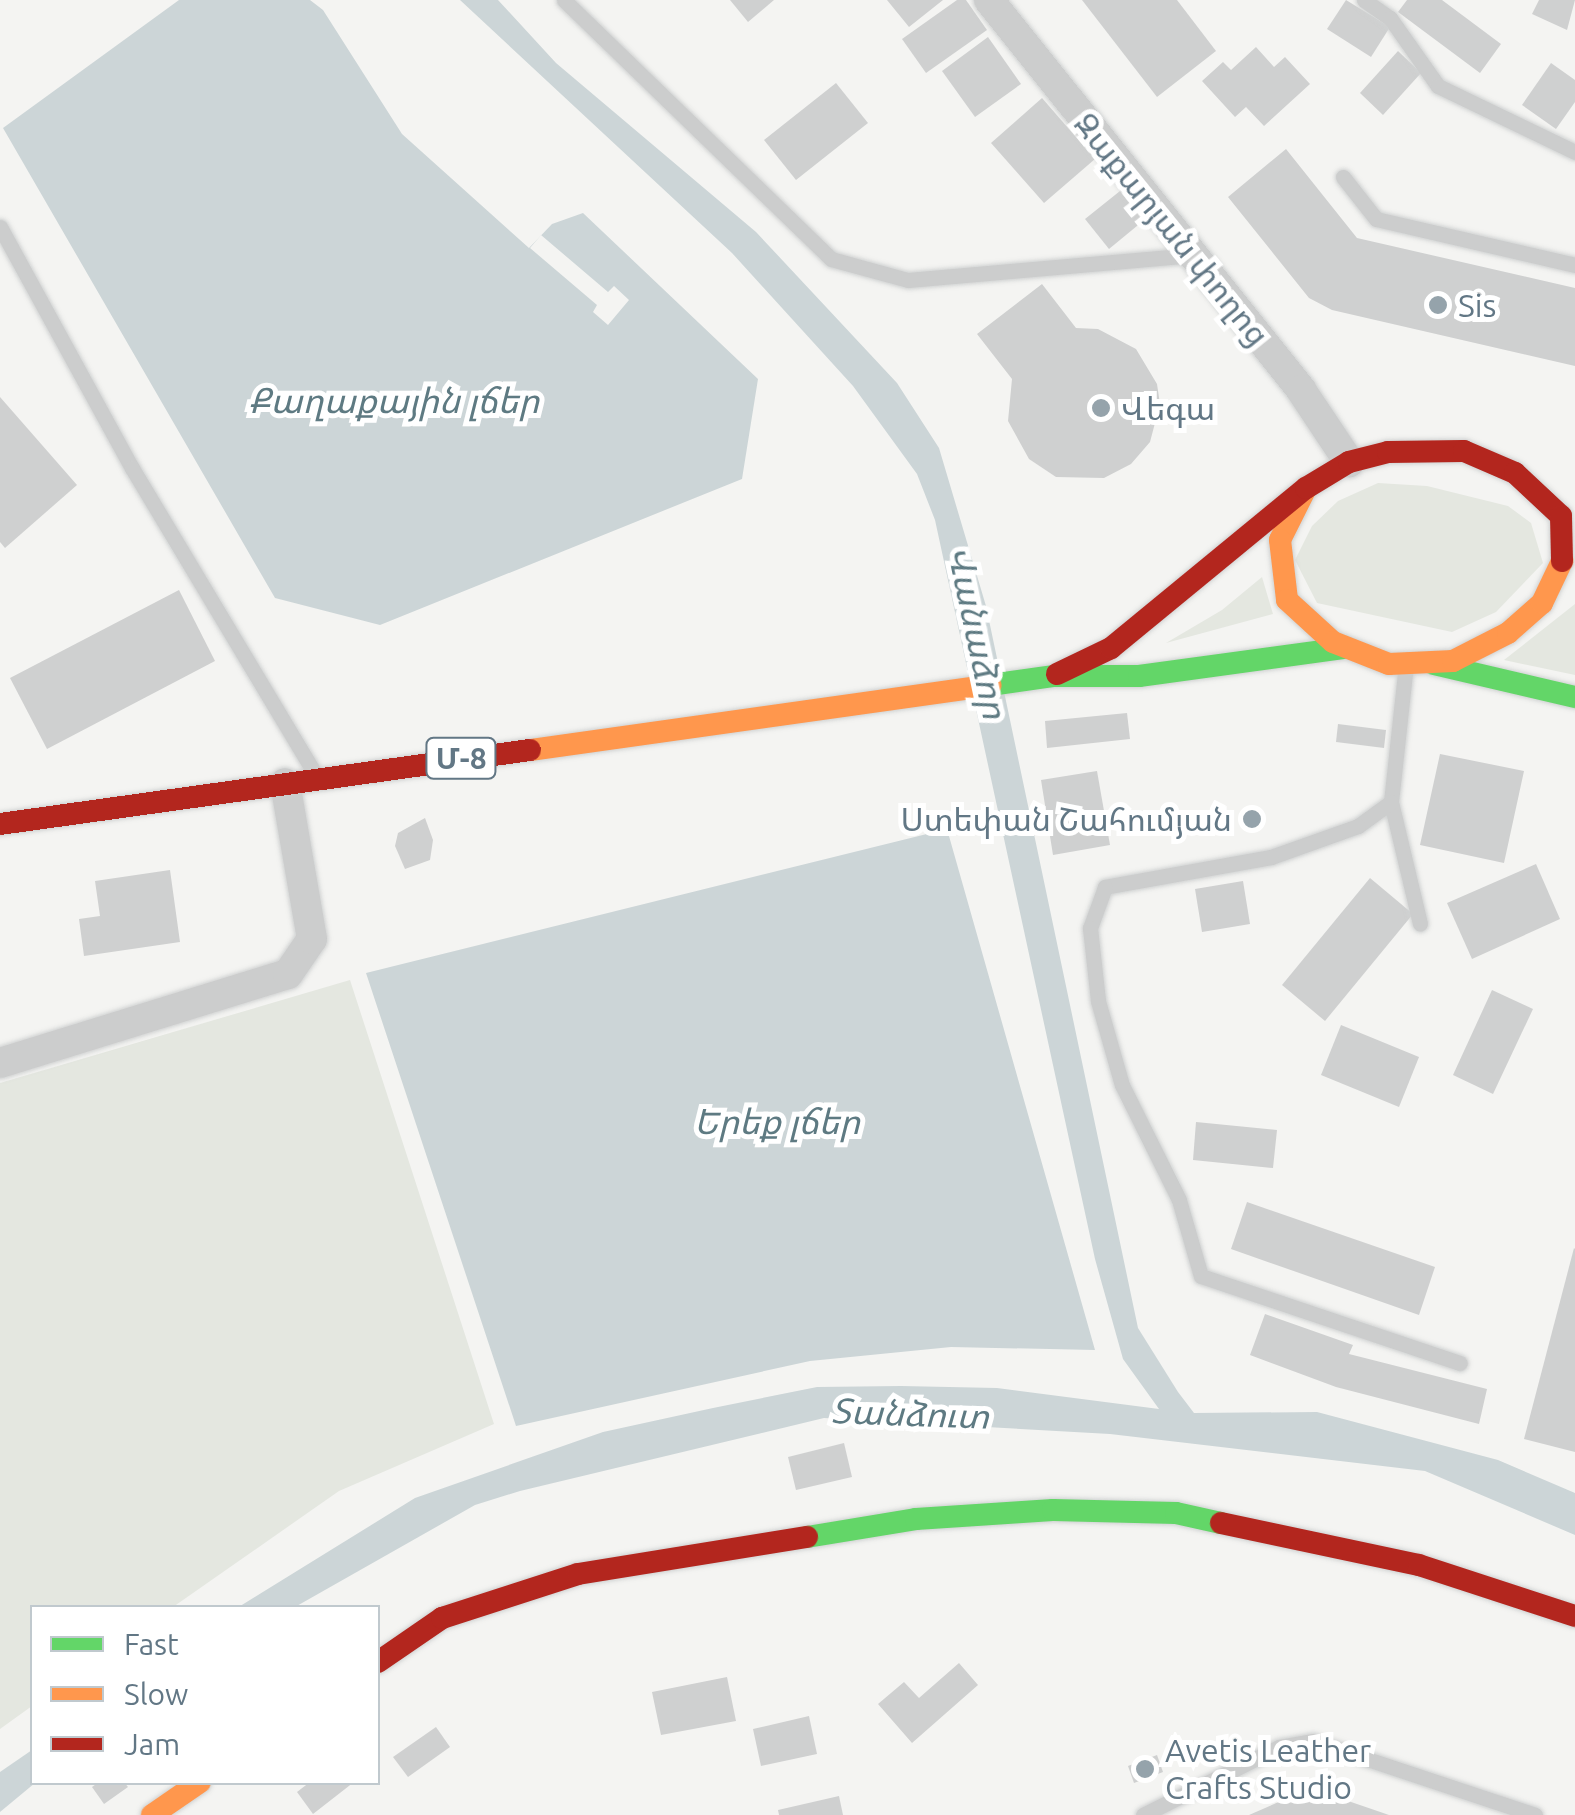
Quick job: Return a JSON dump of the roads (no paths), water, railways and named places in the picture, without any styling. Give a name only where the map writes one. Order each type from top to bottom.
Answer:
[{"type":"main road","points":[[1434,664],[1478,650],[1526,618],[1570,560],[1568,512],[1516,473],[1464,451],[1420,448],[1350,462],[1306,488],[1280,540],[1280,573],[1296,611],[1342,648],[1406,664],[1434,664],[1575,697]]},
{"type":"main road","name":"Մ-8","points":[[1054,676],[1110,648],[1306,488]]},
{"type":"main road","name":"Մ-8","points":[[0,824],[1054,676],[1140,676],[1342,648]]},
{"type":"main road","points":[[380,1661],[442,1618],[578,1574],[916,1519],[1053,1510],[1176,1513],[1419,1565],[1575,1616]]},
{"type":"main road","points":[[152,1815],[196,1785]]},
{"type":"street","name":"Զաքարյան փողոց","points":[[989,0],[1193,255],[1350,462]]},
{"type":"street","points":[[0,1063],[288,974],[312,939],[285,782]]},
{"type":"lane","points":[[564,0],[832,259],[908,280],[1193,255]]},
{"type":"lane","points":[[1364,0],[1390,18],[1438,86],[1575,152]]},
{"type":"lane","points":[[1343,177],[1376,219],[1575,265]]},
{"type":"lane","points":[[0,227],[132,468],[318,778]]},
{"type":"lane","points":[[1406,664],[1391,802],[1420,924]]},
{"type":"lane","points":[[1391,802],[1358,826],[1271,857],[1105,886],[1090,928],[1098,1001],[1122,1085],[1179,1200],[1201,1276],[1460,1363]]},
{"type":"lane","points":[[1142,1815],[1279,1747],[1313,1742],[1534,1815]]},
{"type":"water","name":"Քաղաքային լճեր","points":[[179,0],[310,0],[323,10],[402,134],[529,248],[552,224],[583,213],[758,379],[742,479],[380,625],[275,598],[3,128]]},
{"type":"water","points":[[460,0],[498,0],[556,63],[756,232],[897,383],[939,448],[986,606],[1138,1328],[1178,1392],[1194,1413],[1317,1412],[1498,1460],[1575,1493],[1575,1535],[1425,1471],[1110,1434],[824,1418],[475,1505],[299,1605],[242,1605],[415,1498],[603,1432],[713,1408],[817,1387],[901,1386],[997,1388],[1159,1409],[1123,1359],[1095,1259],[935,520],[917,474],[853,386],[732,253]]},
{"type":"water","name":"Երեք լճեր","points":[[947,829],[1095,1350],[951,1347],[810,1361],[516,1426],[366,973]]},
{"type":"water","points":[[30,1751],[33,1785],[0,1812],[0,1772]]},
{"type":"place","name":"Sis","points":[[1438,305]]},
{"type":"place","name":"Վեգա","points":[[1101,408]]},
{"type":"place","name":"Ստեփան Շահումյան","points":[[1252,819]]},
{"type":"place","name":"Avetis Leather Crafts Studio","points":[[1145,1769]]},
{"type":"water label","name":"Վանաձոր","points":[[978,632]]},
{"type":"water label","name":"Տանձուտ","points":[[910,1413]]}]
